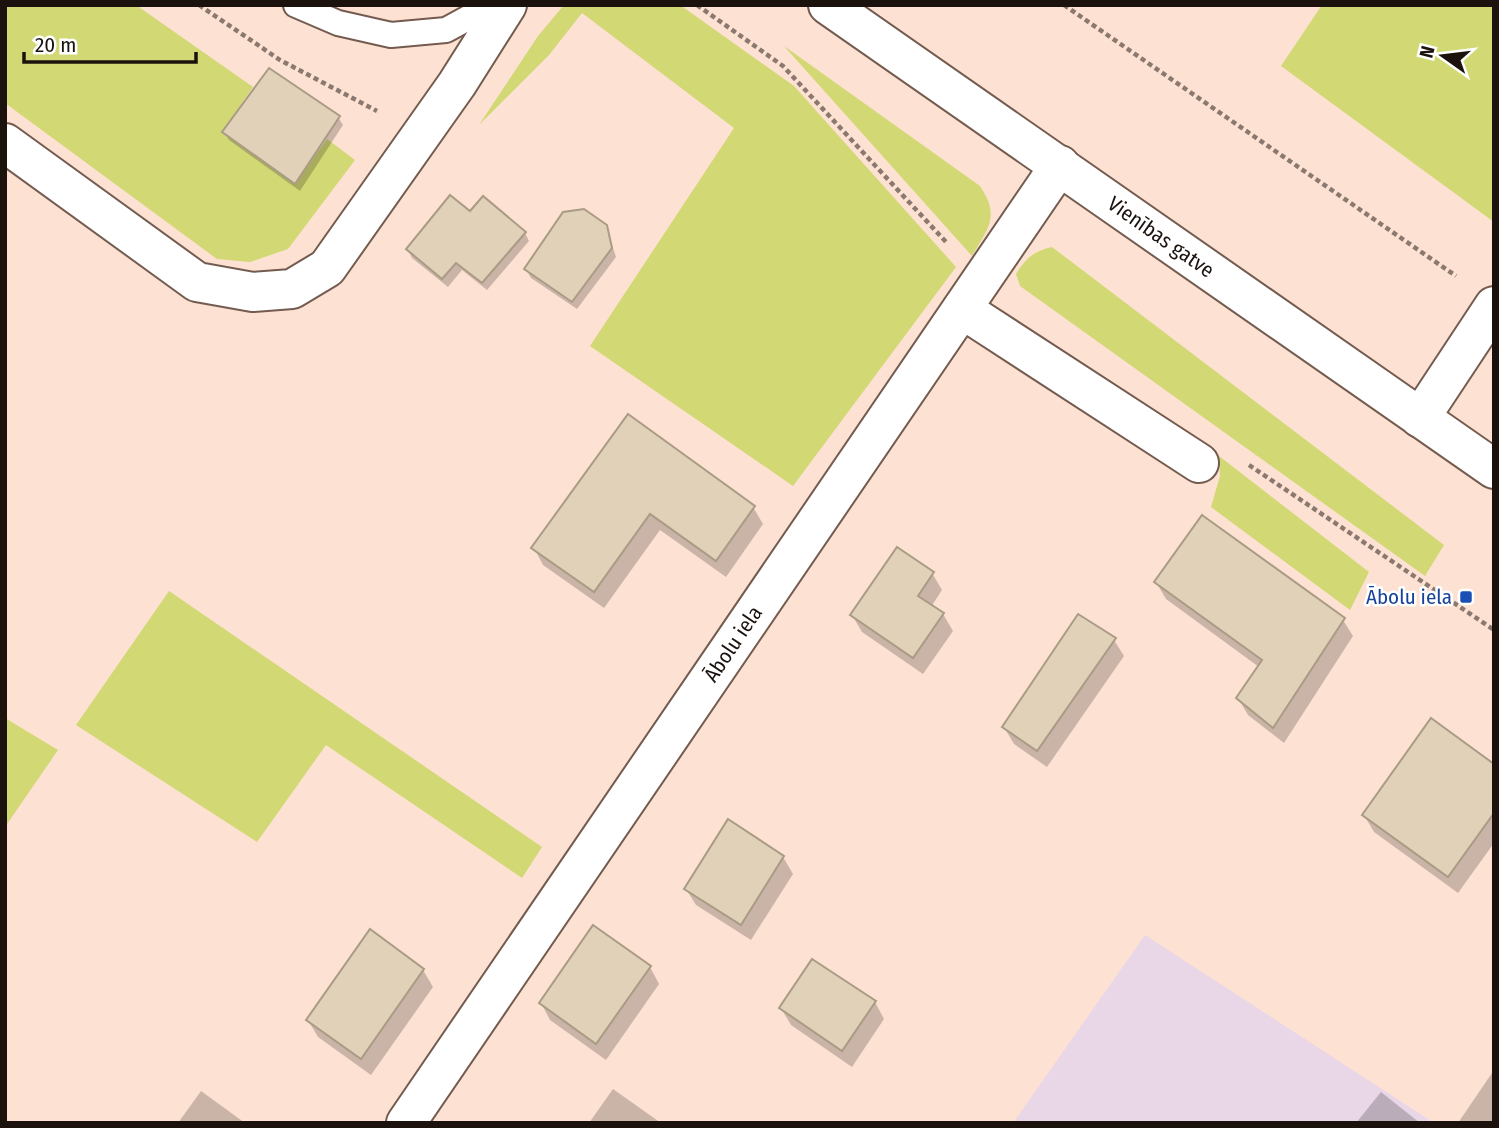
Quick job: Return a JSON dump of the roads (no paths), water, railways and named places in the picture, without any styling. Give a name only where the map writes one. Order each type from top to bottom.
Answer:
[{"type":"main road","points":[[5,143],[197,282],[253,292],[292,289],[327,268],[423,132],[507,5]]},
{"type":"main road","name":"Vienības gatve","points":[[828,5],[1494,469]]},
{"type":"main road","name":"Ābolu iela","points":[[406,1123],[1060,165]]},
{"type":"main road","points":[[1420,418],[1494,306]]},
{"type":"main road","points":[[962,309],[1199,463]]},
{"type":"lane","points":[[296,5],[338,23],[391,35],[446,30],[492,5]]},
{"type":"place","name":"Ābolu iela","points":[[1466,597]]}]
